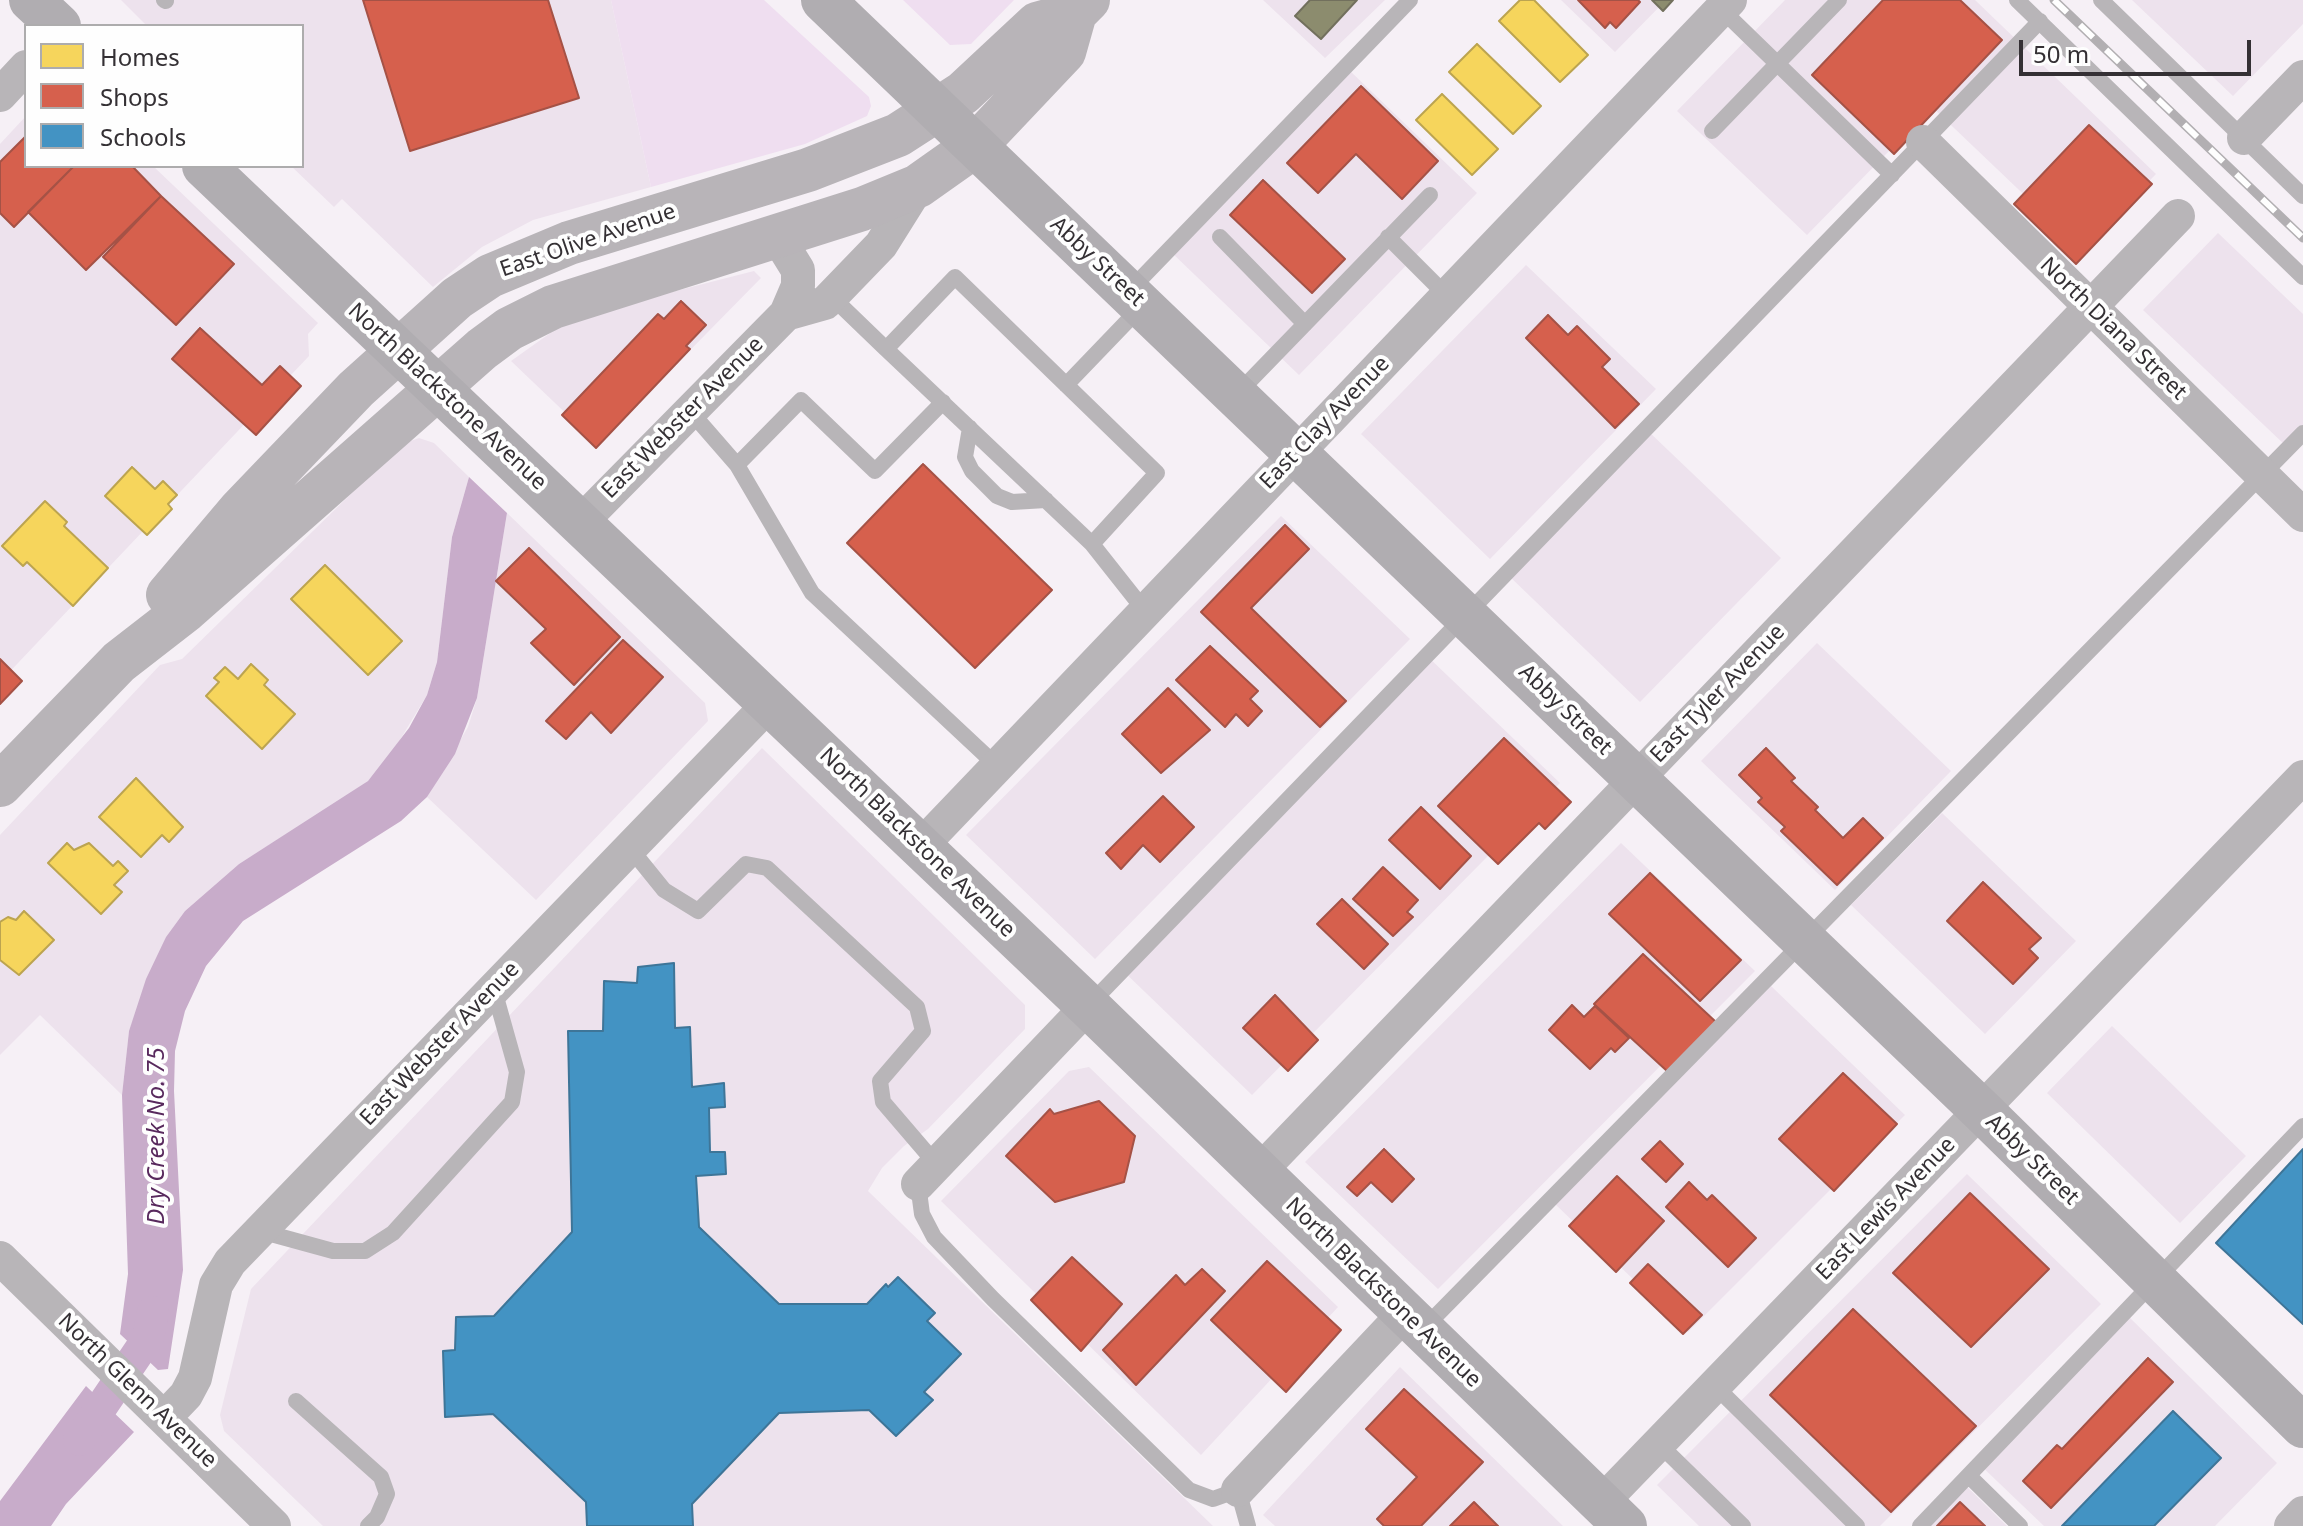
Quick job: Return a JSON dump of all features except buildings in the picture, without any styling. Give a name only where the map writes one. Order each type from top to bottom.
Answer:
[{"type":"main road","points":[[31,0],[57,24]]},
{"type":"main road","name":"Abby Street","points":[[823,0],[1982,1111],[2303,1426]]},
{"type":"main road","name":"East Olive Avenue","points":[[119,662],[171,589],[240,510],[396,350],[457,298],[516,263],[859,152],[898,135],[963,93],[1037,24],[1082,6]]},
{"type":"main road","name":"East Olive Avenue","points":[[0,785],[119,662],[186,610],[509,329],[553,307],[777,236],[918,186],[976,145],[1064,52],[1082,6]]},
{"type":"main road","name":"North Blackstone Avenue","points":[[206,168],[1088,1006],[1613,1515]]},
{"type":"street","name":"East Clay Avenue","points":[[920,847],[1725,5]]},
{"type":"street","points":[[0,95],[24,69]]},
{"type":"street","points":[[2244,138],[2303,77]]},
{"type":"street","name":"North Diana Street","points":[[1923,142],[2303,515]]},
{"type":"street","name":"East Webster Avenue","points":[[786,314],[825,303],[881,245],[918,186]]},
{"type":"street","name":"East Tyler Avenue","points":[[1258,1173],[2178,216]]},
{"type":"street","name":"East Webster Avenue","points":[[580,523],[786,314],[798,286],[798,270],[777,236]]},
{"type":"street","name":"East Webster Avenue","points":[[165,1417],[186,1395],[195,1378],[216,1285],[230,1262],[770,703]]},
{"type":"street","name":"East Lewis Avenue","points":[[1613,1515],[1659,1444],[2303,777]]},
{"type":"street","points":[[928,1175],[1088,1006]]},
{"type":"street","name":"North Glenn Avenue","points":[[0,1258],[274,1526]]},
{"type":"street","points":[[1238,1490],[1413,1322]]},
{"type":"street","points":[[2291,1526],[2303,1513]]},
{"type":"lane","points":[[1066,385],[1136,298],[1410,0]]},
{"type":"lane","points":[[1712,131],[1839,0]]},
{"type":"lane","points":[[2017,0],[2303,277]]},
{"type":"lane","points":[[2101,0],[2303,196]]},
{"type":"lane","points":[[1725,5],[1777,64],[1892,175]]},
{"type":"lane","points":[[1088,1006],[2040,21]]},
{"type":"lane","points":[[1237,394],[1430,195]]},
{"type":"lane","points":[[1220,237],[1305,324]]},
{"type":"lane","points":[[1388,237],[1447,296]]},
{"type":"lane","points":[[886,349],[955,277],[1157,473],[1092,544]]},
{"type":"lane","points":[[831,296],[1092,544],[1145,611]]},
{"type":"lane","points":[[737,465],[801,400],[875,471],[943,402]]},
{"type":"lane","points":[[690,411],[737,465],[812,593],[997,766]]},
{"type":"lane","points":[[970,428],[965,457],[972,471],[997,496],[1012,502],[1046,500]]},
{"type":"lane","points":[[1413,1322],[1806,942],[2303,433]]},
{"type":"lane","points":[[630,848],[664,890],[698,911],[746,864],[767,868],[917,1007],[923,1031],[880,1081],[883,1102],[928,1175],[922,1214],[934,1237],[1189,1490],[1213,1499],[1238,1490],[1248,1526]]},
{"type":"lane","points":[[260,1231],[333,1251],[365,1251],[393,1233],[512,1102],[517,1072],[494,989]]},
{"type":"lane","points":[[1920,1526],[2303,1126]]},
{"type":"lane","points":[[1715,1386],[1857,1526]]},
{"type":"lane","points":[[296,1401],[381,1477],[387,1494],[368,1526]]},
{"type":"lane","points":[[1659,1444],[1743,1526]]},
{"type":"lane","points":[[1969,1476],[2020,1526]]},
{"type":"shaded area","points":[[121,0],[611,0],[651,187],[533,220],[482,247],[433,287],[342,199],[334,207],[293,168],[304,168],[304,24],[145,24]]},
{"type":"shaded area","points":[[611,0],[764,0],[869,97],[871,106],[867,116],[805,144],[651,187]]},
{"type":"shaded area","points":[[903,0],[1014,0],[971,44],[950,45]]},
{"type":"shaded area","points":[[1263,0],[1385,0],[1325,58]]},
{"type":"shaded area","points":[[1561,0],[1666,0],[1615,52]]},
{"type":"shaded area","points":[[1785,0],[1975,0],[2156,174],[2082,250],[1932,107],[1807,235],[1677,111]]},
{"type":"shaded area","points":[[2132,0],[2303,0],[2303,24],[2233,96]]},
{"type":"shaded area","points":[[1348,69],[1477,193],[1299,375],[1170,251]]},
{"type":"shaded area","points":[[24,118],[24,168],[155,168],[318,323],[308,334],[309,356],[0,682],[0,144]]},
{"type":"shaded area","points":[[2218,233],[2303,314],[2303,428],[2286,446],[2143,310]]},
{"type":"shaded area","points":[[1526,265],[1656,389],[1490,559],[1361,434]]},
{"type":"shaded area","points":[[754,271],[761,278],[598,444],[511,361],[563,324],[597,311]]},
{"type":"shaded area","points":[[1647,430],[1781,558],[1640,702],[1507,574]]},
{"type":"shaded area","points":[[419,438],[434,443],[469,477],[452,537],[437,662],[427,695],[386,763],[368,781],[339,801],[239,864],[185,911],[166,937],[129,1031],[122,1095],[40,1015],[0,1055],[0,835],[160,665],[182,659],[402,444]]},
{"type":"shaded area","points":[[507,513],[705,703],[708,721],[536,900],[427,797],[468,727],[477,698]]},
{"type":"shaded area","points":[[1281,516],[1410,639],[1095,959],[966,835]]},
{"type":"shaded area","points":[[1817,643],[1951,771],[1835,890],[1701,761]]},
{"type":"shaded area","points":[[1426,655],[1560,783],[1252,1095],[1119,967]]},
{"type":"shaded area","points":[[762,748],[1025,1005],[1025,1029],[928,1129],[904,1146],[882,1168],[868,1191],[1213,1526],[323,1526],[224,1431],[220,1415],[251,1289]]},
{"type":"shaded area","points":[[1942,813],[2076,941],[1985,1034],[1851,905]]},
{"type":"shaded area","points":[[1621,843],[1755,971],[1438,1289],[1305,1162]]},
{"type":"shaded area","points":[[1771,986],[1905,1115],[1688,1332],[1555,1204]]},
{"type":"shaded area","points":[[2112,1026],[2246,1156],[2180,1223],[2047,1093]]},
{"type":"shaded area","points":[[1089,1067],[1338,1307],[1201,1455],[941,1201],[1069,1071]]},
{"type":"shaded area","points":[[1967,1174],[2101,1304],[1880,1526],[1699,1526],[1657,1485]]},
{"type":"shaded area","points":[[2124,1312],[2277,1463],[2215,1526],[2044,1526],[1976,1461]]},
{"type":"shaded area","points":[[1400,1367],[1563,1526],[1275,1526],[1263,1515]]},
{"type":"shaded area","points":[[1959,1479],[2007,1526],[1912,1526]]},
{"type":"water","points":[[469,477],[507,513],[477,698],[455,754],[427,797],[401,821],[243,921],[206,966],[185,1011],[175,1051],[174,1091],[183,1270],[168,1369],[158,1370],[120,1334],[128,1274],[122,1095],[129,1031],[146,979],[166,937],[185,911],[239,864],[368,781],[409,728],[427,695],[437,662],[452,537]]},
{"type":"water","points":[[86,1386],[134,1432],[66,1504],[51,1526],[0,1526],[0,1501]]},
{"type":"waterway","name":"Dry Creek No. 75","points":[[79,1440],[148,1338],[153,1312]]},
{"type":"railway","points":[[2054,0],[2303,238]]}]
